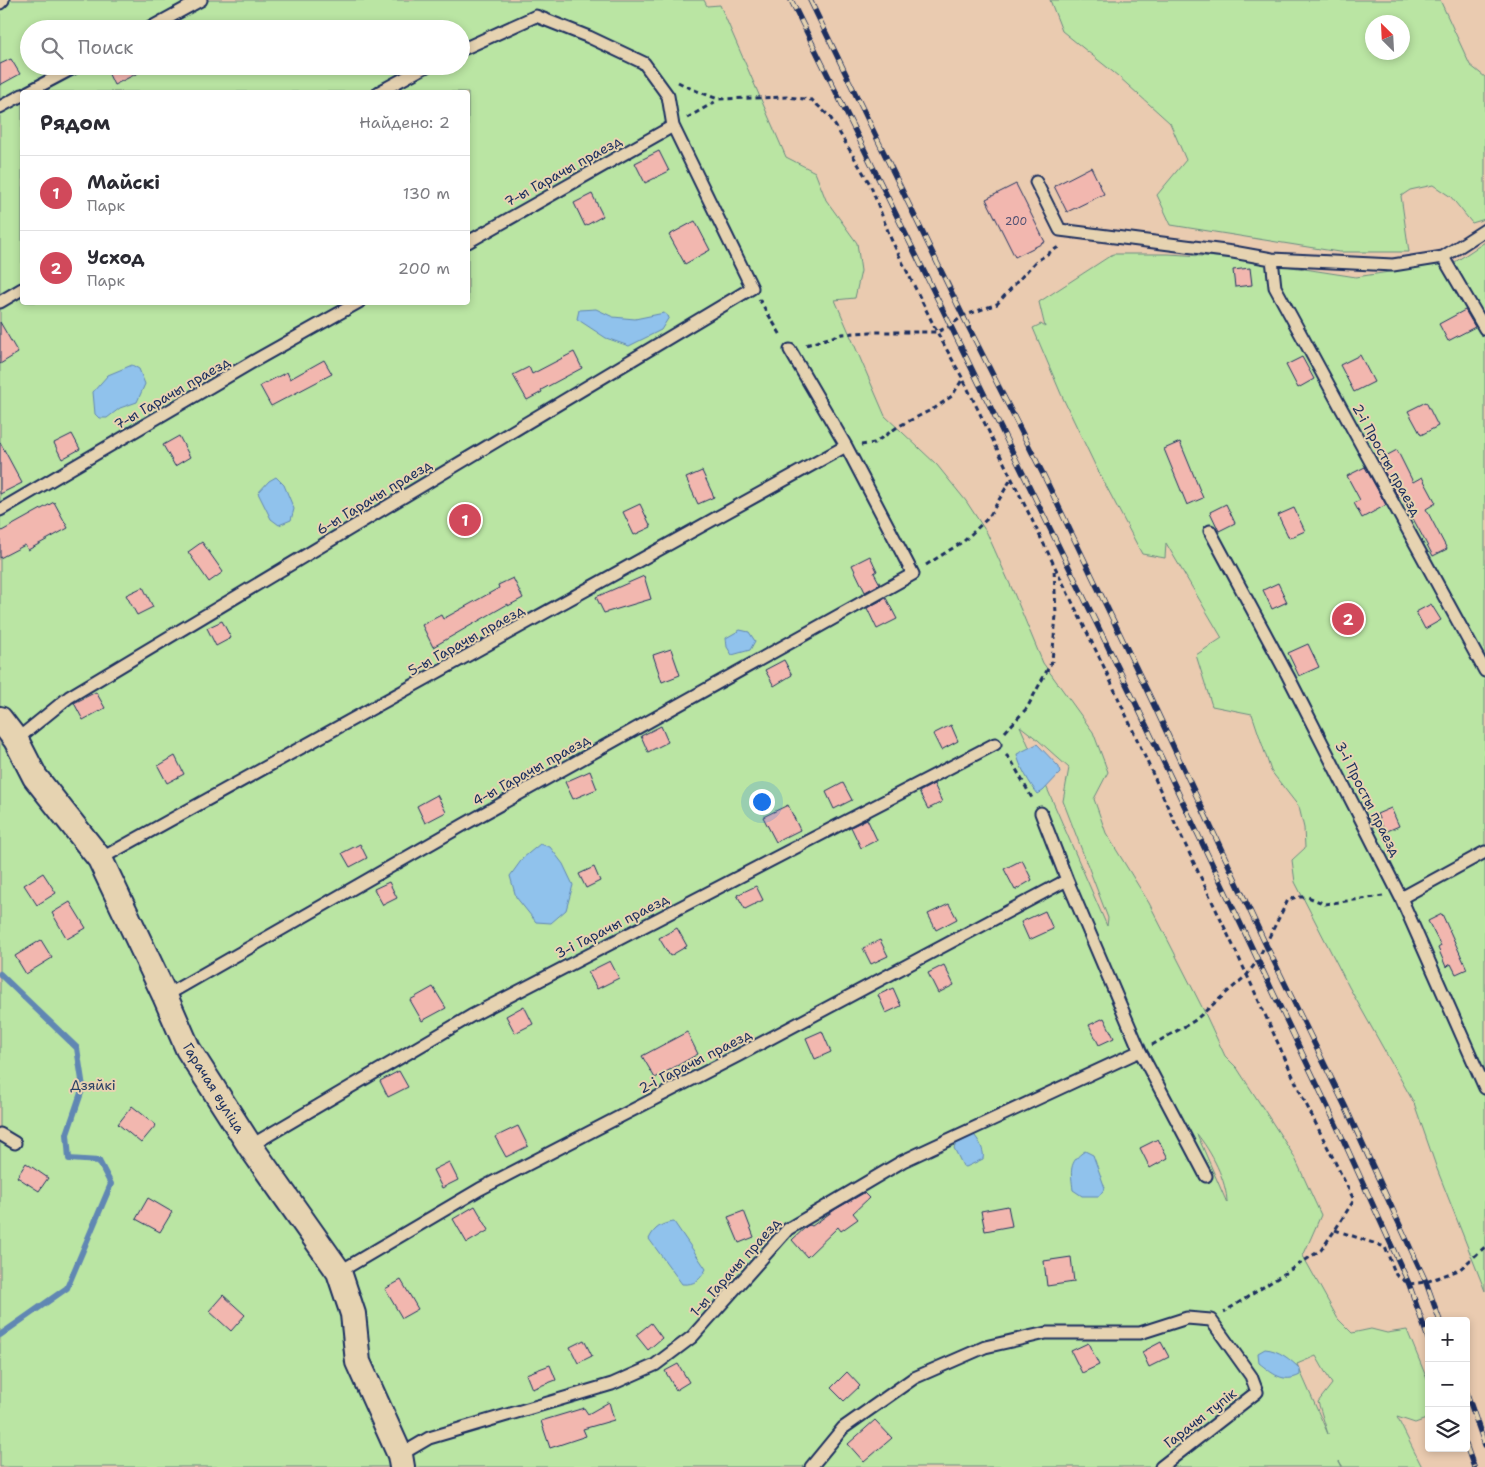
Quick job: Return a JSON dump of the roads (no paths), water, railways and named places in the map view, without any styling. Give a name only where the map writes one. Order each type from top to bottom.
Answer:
[{"type":"street","name":"Гарачая вуліца","points":[[0,719],[16,740],[35,777],[100,859],[188,1049],[250,1146],[339,1272],[353,1314],[358,1362],[401,1461]]},
{"type":"lane","points":[[0,3],[4,0]]},
{"type":"lane","points":[[164,20],[201,0]]},
{"type":"lane","points":[[470,46],[536,16],[589,37],[644,63],[668,96],[672,126]]},
{"type":"lane","points":[[32,90],[60,75]]},
{"type":"lane","points":[[383,90],[410,75]]},
{"type":"lane","points":[[0,107],[20,96]]},
{"type":"lane","name":"7-ы Гарачы праезд","points":[[470,241],[672,126]]},
{"type":"lane","name":"6-ы Гарачы праезд","points":[[16,740],[69,697],[752,288],[672,126]]},
{"type":"lane","points":[[1036,182],[1060,230],[1234,252],[1272,259],[1393,265],[1444,257],[1485,230]]},
{"type":"lane","points":[[1444,257],[1485,329]]},
{"type":"lane","name":"2-і Просты праезд","points":[[1272,259],[1275,287],[1485,671]]},
{"type":"lane","points":[[0,302],[20,290]]},
{"type":"lane","name":"7-ы Гарачы праезд","points":[[0,510],[354,305]]},
{"type":"lane","points":[[790,350],[846,446]]},
{"type":"lane","name":"4-ы Гарачы праезд","points":[[165,996],[913,574],[846,446]]},
{"type":"lane","name":"5-ы Гарачы праезд","points":[[100,859],[846,446]]},
{"type":"lane","name":"3-і Просты праезд","points":[[1210,530],[1288,676],[1401,898],[1485,1088]]},
{"type":"lane","name":"3-і Гарачы праезд","points":[[250,1146],[471,1016],[995,744]]},
{"type":"lane","points":[[1041,813],[1067,880],[1140,1051],[1206,1176]]},
{"type":"lane","points":[[1401,898],[1485,852]]},
{"type":"lane","name":"2-і Гарачы праезд","points":[[339,1272],[480,1189],[739,1055],[1067,880]]},
{"type":"lane","name":"1-ы Гарачы праезд","points":[[401,1461],[429,1438],[612,1384],[655,1365],[692,1337],[788,1229],[903,1161],[1140,1051]]},
{"type":"lane","points":[[0,1134],[15,1143]]},
{"type":"lane","name":"Гарачы тупік","points":[[810,1467],[843,1428],[914,1378],[985,1347],[1046,1333],[1140,1333],[1187,1318],[1210,1320],[1251,1376],[1257,1392],[1161,1467]]},
{"type":"water","points":[[596,309],[613,317],[635,319],[664,313],[669,317],[661,330],[629,346],[606,338],[577,319],[579,310]]},
{"type":"water","points":[[132,365],[139,369],[145,384],[137,402],[120,408],[107,418],[99,418],[95,414],[93,392],[108,375]]},
{"type":"water","points":[[276,477],[284,485],[294,509],[291,520],[279,525],[271,519],[258,493],[269,481]]},
{"type":"water","points":[[740,630],[749,632],[755,641],[750,650],[732,655],[727,647],[726,638]]},
{"type":"water","points":[[1037,744],[1059,767],[1060,773],[1038,794],[1025,775],[1017,754]]},
{"type":"water","points":[[540,844],[550,847],[563,864],[573,885],[566,910],[551,923],[536,922],[516,897],[510,876],[523,858]]},
{"type":"water","points":[[974,1135],[981,1146],[983,1159],[966,1167],[963,1166],[954,1148],[956,1144]]},
{"type":"water","points":[[1085,1151],[1093,1155],[1105,1188],[1099,1196],[1082,1196],[1073,1190],[1071,1173],[1073,1163]]},
{"type":"water","points":[[674,1222],[706,1269],[702,1276],[694,1283],[682,1284],[649,1239],[659,1227]]},
{"type":"water","points":[[1265,1349],[1280,1353],[1300,1369],[1300,1375],[1283,1378],[1268,1370],[1259,1363],[1258,1353]]},
{"type":"waterway","points":[[0,974],[77,1048],[83,1087],[67,1134],[69,1159],[99,1161],[111,1184],[67,1288],[0,1335]]},
{"type":"railway","points":[[791,0],[1136,704],[1342,1137],[1409,1284],[1425,1330]]},
{"type":"railway","points":[[810,0],[963,316],[1044,476],[1153,703],[1265,943],[1345,1106],[1426,1282],[1439,1317]]},
{"type":"railway","points":[[1470,1402],[1485,1445]]},
{"type":"railway","points":[[1469,1452],[1474,1467]]},
{"type":"place","name":"Майскі","points":[[465,520]]},
{"type":"place","name":"Усход","points":[[1348,619]]},
{"type":"park label","name":"Дзяйкі","points":[[93,1085]]}]
